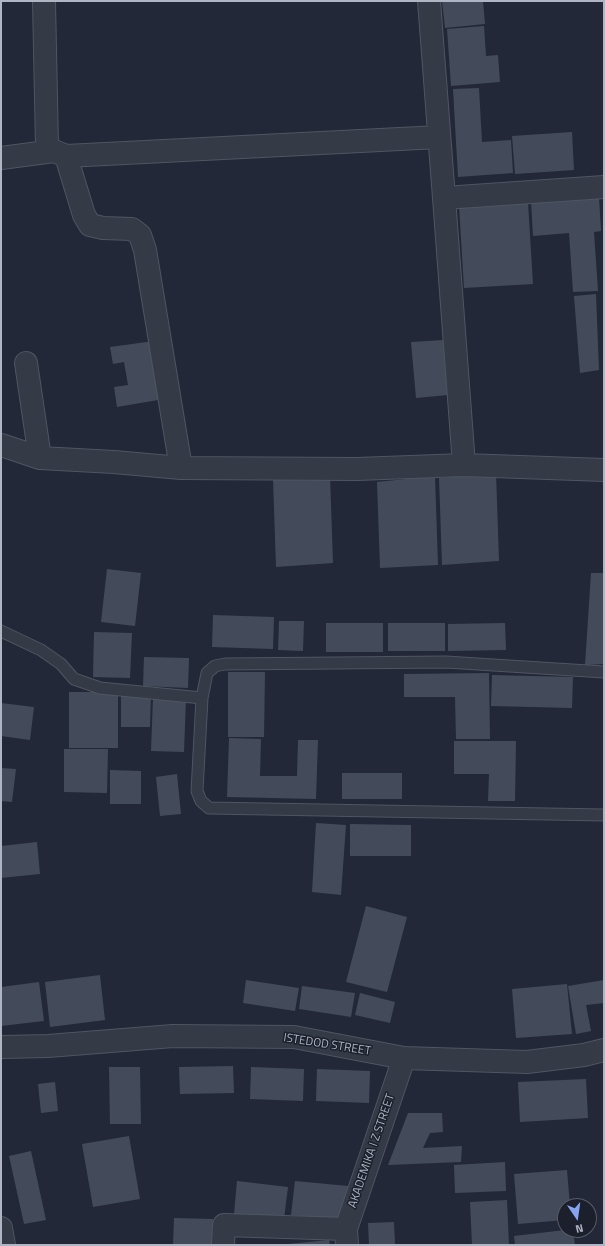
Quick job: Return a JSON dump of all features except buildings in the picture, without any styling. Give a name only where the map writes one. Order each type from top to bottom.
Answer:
[{"type":"street","points":[[44,1],[47,146],[60,154],[84,215],[90,225],[103,228],[132,228],[140,235],[145,250],[181,468]]},
{"type":"street","points":[[429,1],[464,465]]},
{"type":"street","points":[[1,158],[439,137]]},
{"type":"street","points":[[444,198],[604,187]]},
{"type":"street","points":[[26,363],[40,458]]},
{"type":"street","points":[[1,445],[40,458],[114,462],[181,468],[357,469],[464,465],[604,470]]},
{"type":"street","name":"ISTEDOD STREET","points":[[1,1047],[48,1046],[173,1036],[294,1037],[404,1058],[527,1062],[584,1055],[604,1050]]},
{"type":"street","name":"AKADEMIKA I Z STREET","points":[[346,1237],[404,1058]]},
{"type":"street","points":[[223,1245],[224,1225],[346,1237]]},
{"type":"street","points":[[1,1228],[4,1245]]},
{"type":"lane","points":[[1,631],[41,650],[61,664],[74,679],[100,688],[202,698]]},
{"type":"lane","points":[[604,672],[446,662],[225,664],[215,666],[207,673],[202,698],[197,791],[201,801],[209,808],[604,815]]}]
